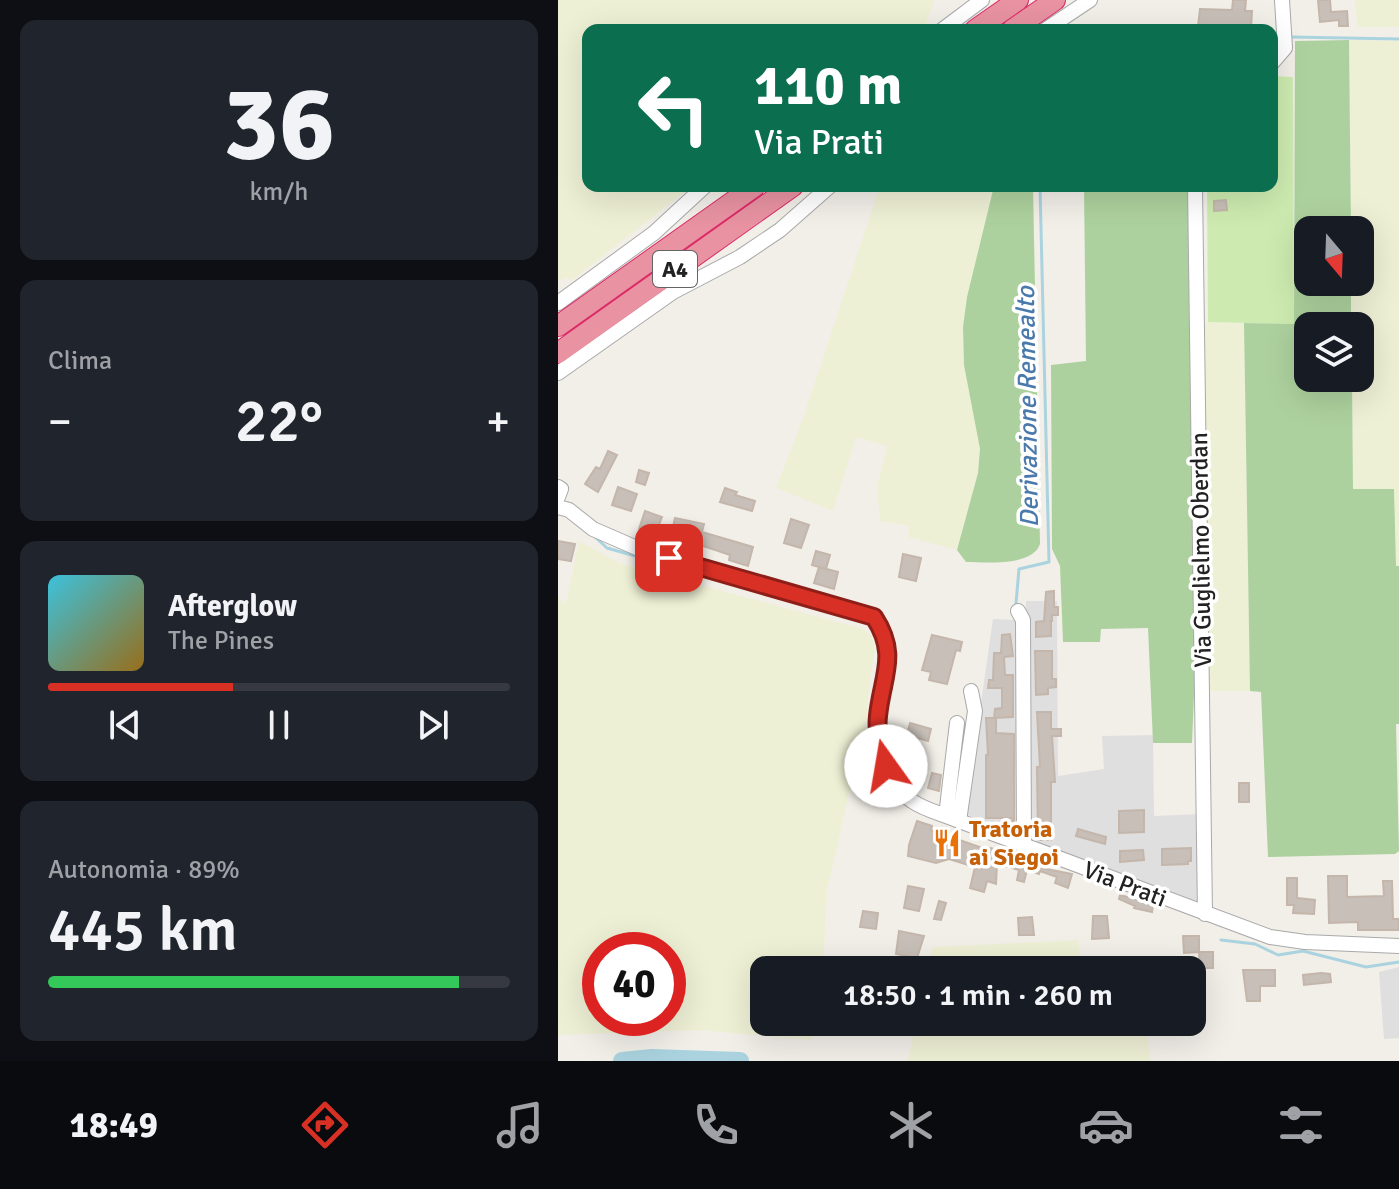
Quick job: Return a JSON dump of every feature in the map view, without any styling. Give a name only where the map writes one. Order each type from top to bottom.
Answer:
[{"type":"highway","points":[[984,24],[1018,0]]},
{"type":"highway","points":[[1021,24],[1055,0]]},
{"type":"highway","name":"A4","points":[[558,326],[747,192]]},
{"type":"highway","name":"A4","points":[[558,353],[785,192]]},
{"type":"street","points":[[950,24],[982,0]]},
{"type":"street","points":[[1054,24],[1090,0]]},
{"type":"street","points":[[1278,56],[1285,48],[1282,0]]},
{"type":"street","points":[[558,303],[654,233],[698,192]]},
{"type":"street","points":[[558,373],[673,292],[740,257],[822,192]]},
{"type":"street","name":"Via Guglielmo Oberdan","points":[[1195,192],[1205,914]]},
{"type":"street","points":[[558,487],[561,489],[558,497]]},
{"type":"street","name":"Via Prati","points":[[562,510],[593,529],[639,549],[874,617],[884,631],[889,651],[877,732],[886,766],[902,793],[912,801],[952,819],[1270,937],[1399,946]]},
{"type":"street","points":[[1018,611],[1023,620],[1024,845]]},
{"type":"street","points":[[952,819],[975,711],[971,691]]},
{"type":"street","points":[[952,819],[957,723]]},
{"type":"shaded area","points":[[1026,601],[1057,601],[1058,776],[1104,769],[1102,736],[1153,735],[1154,816],[1201,814],[1199,902],[1030,840]]},
{"type":"shaded area","points":[[993,619],[1019,620],[1021,837],[968,815],[966,808]]},
{"type":"shaded area","points":[[1399,967],[1399,1038],[1384,1039],[1379,972]]},
{"type":"green space","points":[[558,0],[934,0],[926,24],[582,24],[582,192],[684,192],[571,281],[567,277],[558,281]]},
{"type":"green space","points":[[1355,0],[1399,0],[1399,27],[1357,27]]},
{"type":"green space","points":[[1349,40],[1399,41],[1399,566],[1396,566],[1353,489],[1352,392],[1374,392],[1374,312],[1351,312],[1351,296],[1374,296],[1374,216],[1351,216]]},
{"type":"green space","points":[[1349,40],[1351,216],[1294,216],[1295,41]]},
{"type":"green space","points":[[1278,76],[1293,77],[1294,324],[1208,322],[1207,192],[1278,192]]},
{"type":"green space","points":[[878,192],[993,192],[967,297],[980,449],[978,473],[957,550],[908,537],[909,526],[880,521],[877,488],[887,446],[856,437],[833,511],[776,488],[802,421]]},
{"type":"green space","points":[[993,192],[1033,192],[1040,544],[1028,557],[1018,560],[966,562],[957,550],[978,473],[980,449],[964,365],[963,327],[967,297]]},
{"type":"green space","points":[[1084,192],[1192,192],[1199,684],[1194,695],[1192,743],[1153,743],[1148,628],[1101,629],[1100,642],[1063,642],[1060,566],[1052,549],[1051,365],[1086,361]]},
{"type":"green space","points":[[1294,296],[1351,296],[1351,312],[1294,312]]},
{"type":"green space","points":[[1202,323],[1244,323],[1250,691],[1206,691]]},
{"type":"green space","points":[[1244,323],[1294,324],[1294,392],[1352,392],[1353,489],[1394,489],[1396,566],[1399,566],[1399,724],[1396,724],[1399,851],[1395,854],[1268,857],[1261,692],[1250,691]]},
{"type":"green space","points":[[579,541],[619,563],[863,629],[871,635],[875,648],[864,750],[857,758],[827,891],[824,956],[750,956],[750,1035],[686,1030],[686,932],[582,932],[582,1034],[558,1035],[558,597],[566,604]]},
{"type":"green space","points":[[1078,940],[1080,956],[930,956],[932,947]]},
{"type":"green space","points":[[766,1036],[813,1036],[811,1040]]},
{"type":"green space","points":[[913,1036],[1147,1036],[1150,1061],[908,1061]]},
{"type":"building","points":[[1233,0],[1246,0],[1245,11],[1252,11],[1251,24],[1198,24],[1200,9],[1232,10]]},
{"type":"building","points":[[1318,0],[1330,0],[1331,12],[1347,11],[1348,26],[1339,26],[1339,20],[1320,22]]},
{"type":"building","points":[[1226,200],[1227,210],[1214,211],[1214,201]]},
{"type":"building","points":[[608,451],[617,455],[598,492],[585,484],[596,467],[600,469]]},
{"type":"building","points":[[639,470],[649,473],[645,485],[636,482]]},
{"type":"building","points":[[618,487],[637,494],[631,511],[612,505]]},
{"type":"building","points":[[725,488],[737,492],[735,495],[755,501],[752,511],[720,502]]},
{"type":"building","points":[[645,511],[662,517],[655,535],[639,529]]},
{"type":"building","points":[[675,518],[704,524],[702,532],[753,547],[748,566],[729,560],[730,555],[671,535]]},
{"type":"building","points":[[791,519],[809,525],[801,548],[784,543]]},
{"type":"building","points":[[558,541],[575,544],[571,561],[558,559]]},
{"type":"building","points":[[816,551],[830,555],[826,569],[812,565]]},
{"type":"building","points":[[903,554],[921,558],[916,581],[899,577]]},
{"type":"building","points":[[819,567],[838,572],[834,589],[814,583]]},
{"type":"building","points":[[1054,591],[1054,607],[1058,607],[1058,615],[1052,615],[1051,636],[1036,637],[1036,622],[1044,621],[1046,592]]},
{"type":"building","points":[[1010,634],[1013,656],[1004,657],[1005,675],[1013,675],[1013,717],[994,718],[995,709],[1002,708],[1002,688],[988,688],[989,680],[993,680],[994,653],[1001,653],[1002,635]]},
{"type":"building","points":[[932,635],[962,642],[960,651],[956,650],[947,684],[929,680],[931,672],[922,670]]},
{"type":"building","points":[[1035,651],[1052,651],[1052,679],[1056,679],[1056,687],[1048,688],[1048,694],[1036,695]]},
{"type":"building","points":[[1037,712],[1051,712],[1051,729],[1061,729],[1061,736],[1052,736],[1055,782],[1051,782],[1051,840],[1038,840],[1037,767],[1040,767]]},
{"type":"building","points":[[986,718],[996,718],[996,733],[1014,734],[1014,831],[1012,818],[986,818]]},
{"type":"building","points":[[910,723],[931,729],[928,741],[907,735]]},
{"type":"building","points":[[911,752],[923,756],[919,771],[911,769],[912,765],[908,764]]},
{"type":"building","points":[[932,773],[941,775],[939,791],[928,788]]},
{"type":"building","points":[[1239,783],[1249,783],[1249,802],[1239,802]]},
{"type":"building","points":[[1144,810],[1144,832],[1119,833],[1119,811]]},
{"type":"building","points":[[917,821],[932,826],[931,830],[985,849],[1013,854],[1042,865],[1041,868],[1072,874],[1068,888],[1055,883],[1057,877],[1040,871],[1039,874],[1027,870],[1024,882],[1017,880],[1019,870],[997,864],[996,884],[987,881],[984,892],[970,888],[975,867],[949,859],[936,863],[908,856]]},
{"type":"building","points":[[1078,829],[1106,837],[1105,844],[1076,836]]},
{"type":"building","points":[[1191,848],[1188,864],[1162,865],[1162,849]]},
{"type":"building","points":[[1143,850],[1144,860],[1120,862],[1120,851]]},
{"type":"building","points":[[1328,876],[1347,876],[1347,897],[1384,896],[1383,881],[1392,881],[1393,919],[1399,919],[1399,930],[1358,930],[1358,922],[1329,923]]},
{"type":"building","points":[[1287,878],[1297,878],[1297,898],[1315,900],[1314,914],[1293,913],[1294,905],[1287,905]]},
{"type":"building","points":[[908,886],[924,889],[919,911],[904,908]]},
{"type":"building","points":[[1120,895],[1153,904],[1152,912],[1134,908],[1119,899]]},
{"type":"building","points":[[939,901],[946,903],[941,920],[934,919]]},
{"type":"building","points":[[863,911],[878,913],[876,929],[860,927]]},
{"type":"building","points":[[1093,916],[1107,916],[1109,938],[1092,939]]},
{"type":"building","points":[[1032,917],[1034,935],[1019,935],[1018,918]]},
{"type":"building","points":[[899,931],[924,936],[918,956],[896,954]]},
{"type":"building","points":[[1183,936],[1199,936],[1199,952],[1184,953]]},
{"type":"building","points":[[1199,952],[1213,952],[1213,968],[1206,968],[1206,956],[1199,956]]},
{"type":"building","points":[[1243,970],[1275,970],[1275,986],[1260,986],[1260,1001],[1247,1001]]},
{"type":"building","points":[[1330,974],[1331,982],[1304,985],[1303,975]]},
{"type":"waterway","name":"Derivazione Remealto","points":[[1291,37],[1399,39]]},
{"type":"waterway","name":"Derivazione Remealto","points":[[1016,603],[1019,569],[1049,562],[1040,192]]},
{"type":"waterway","name":"Derivazione Remealto","points":[[595,537],[607,548],[745,587]]},
{"type":"waterway","points":[[1221,940],[1255,944],[1278,955],[1303,951],[1366,967],[1399,962]]},
{"type":"waterway","points":[[622,1061],[652,1058],[740,1061]]},
{"type":"place","name":"Tratoria ai Siegoi","points":[[947,843]]},
{"type":"route","points":[[669,558],[874,617],[884,631],[889,651],[877,732],[886,766]]}]
